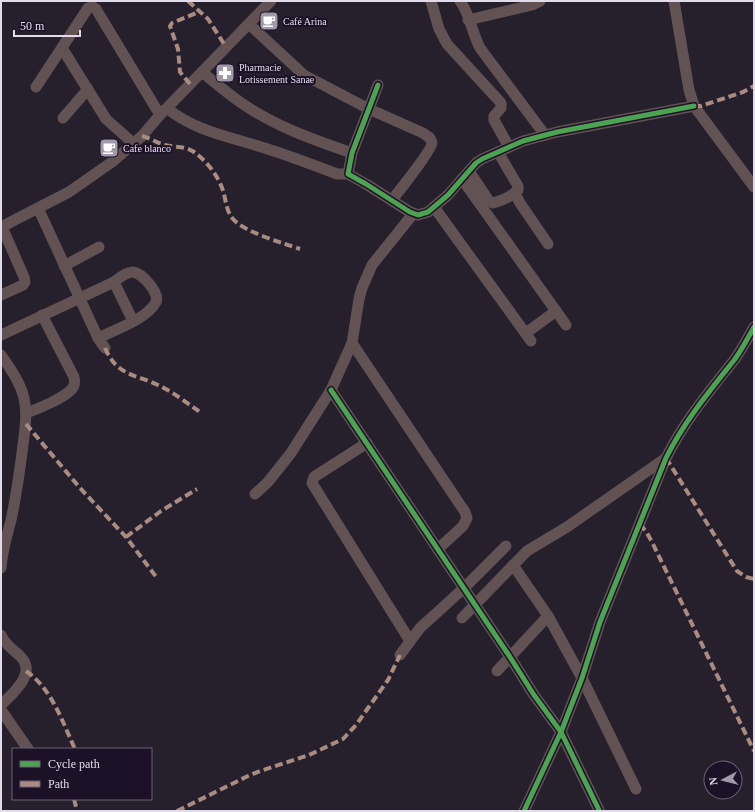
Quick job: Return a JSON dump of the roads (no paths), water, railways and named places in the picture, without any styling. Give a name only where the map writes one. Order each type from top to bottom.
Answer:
[{"type":"street","points":[[1,295],[23,285],[25,282],[1,227],[69,192],[92,177],[142,136],[271,1]]},
{"type":"street","points":[[431,1],[438,29],[447,44],[501,103],[501,108],[494,116],[494,120],[509,147]]},
{"type":"street","points":[[460,1],[466,10],[468,20],[480,48],[544,135]]},
{"type":"street","points":[[468,20],[532,5],[540,1]]},
{"type":"street","points":[[674,1],[689,90],[694,106],[754,187]]},
{"type":"street","points":[[36,87],[88,8],[93,7],[96,9],[164,112],[217,135],[259,146],[337,174],[348,174],[413,214],[423,214],[434,207],[448,195],[476,163],[509,147],[544,135],[694,106]]},
{"type":"street","points":[[249,24],[304,75],[369,109],[423,133],[430,138],[432,143],[430,150],[392,200]]},
{"type":"street","points":[[62,48],[106,119],[133,143]]},
{"type":"street","points":[[202,72],[240,102],[267,118],[301,134],[352,153]]},
{"type":"street","points":[[348,174],[352,153],[378,85]]},
{"type":"street","points":[[63,118],[88,89]]},
{"type":"street","points":[[465,175],[492,203],[515,193],[518,190],[518,186],[498,152]]},
{"type":"street","points":[[465,175],[566,324]]},
{"type":"street","points":[[515,193],[520,203],[548,244]]},
{"type":"street","points":[[434,207],[529,337],[556,311]]},
{"type":"street","points":[[38,208],[98,338],[105,348]]},
{"type":"street","points":[[255,494],[268,482],[291,453],[331,390],[352,343],[359,299],[372,265],[413,214]]},
{"type":"street","points":[[64,266],[99,247]]},
{"type":"street","points":[[1,335],[114,282],[127,274],[135,273],[145,280],[156,293],[157,300],[143,315],[98,338]]},
{"type":"street","points":[[114,282],[133,321]]},
{"type":"street","points":[[26,413],[46,405],[71,390],[75,384],[74,377],[42,315]]},
{"type":"street","points":[[524,811],[561,732],[582,678],[600,622],[666,458],[677,436],[694,411],[736,358],[754,327]]},
{"type":"street","points":[[352,343],[465,512],[467,518],[462,526],[438,549]]},
{"type":"street","points":[[1,355],[12,371],[21,390],[26,413],[26,424],[16,495],[5,541],[1,568]]},
{"type":"street","points":[[331,390],[510,656],[534,695],[561,732],[599,810]]},
{"type":"street","points":[[367,444],[314,477],[312,483],[410,641]]},
{"type":"street","points":[[462,618],[527,551],[567,527],[666,458]]},
{"type":"street","points":[[400,655],[420,628],[464,588],[506,546]]},
{"type":"street","points":[[514,565],[548,616],[582,678],[636,789]]},
{"type":"street","points":[[497,671],[548,616]]},
{"type":"street","points":[[1,636],[5,650],[23,660],[26,671],[21,684],[1,705]]},
{"type":"street","points":[[1,710],[27,748]]},
{"type":"place","name":"Café Arina","points":[[269,21]]},
{"type":"place","name":"Pharmacie Lotissement Sanae","points":[[225,73]]},
{"type":"place","name":"Cafe blanco","points":[[109,148]]}]
